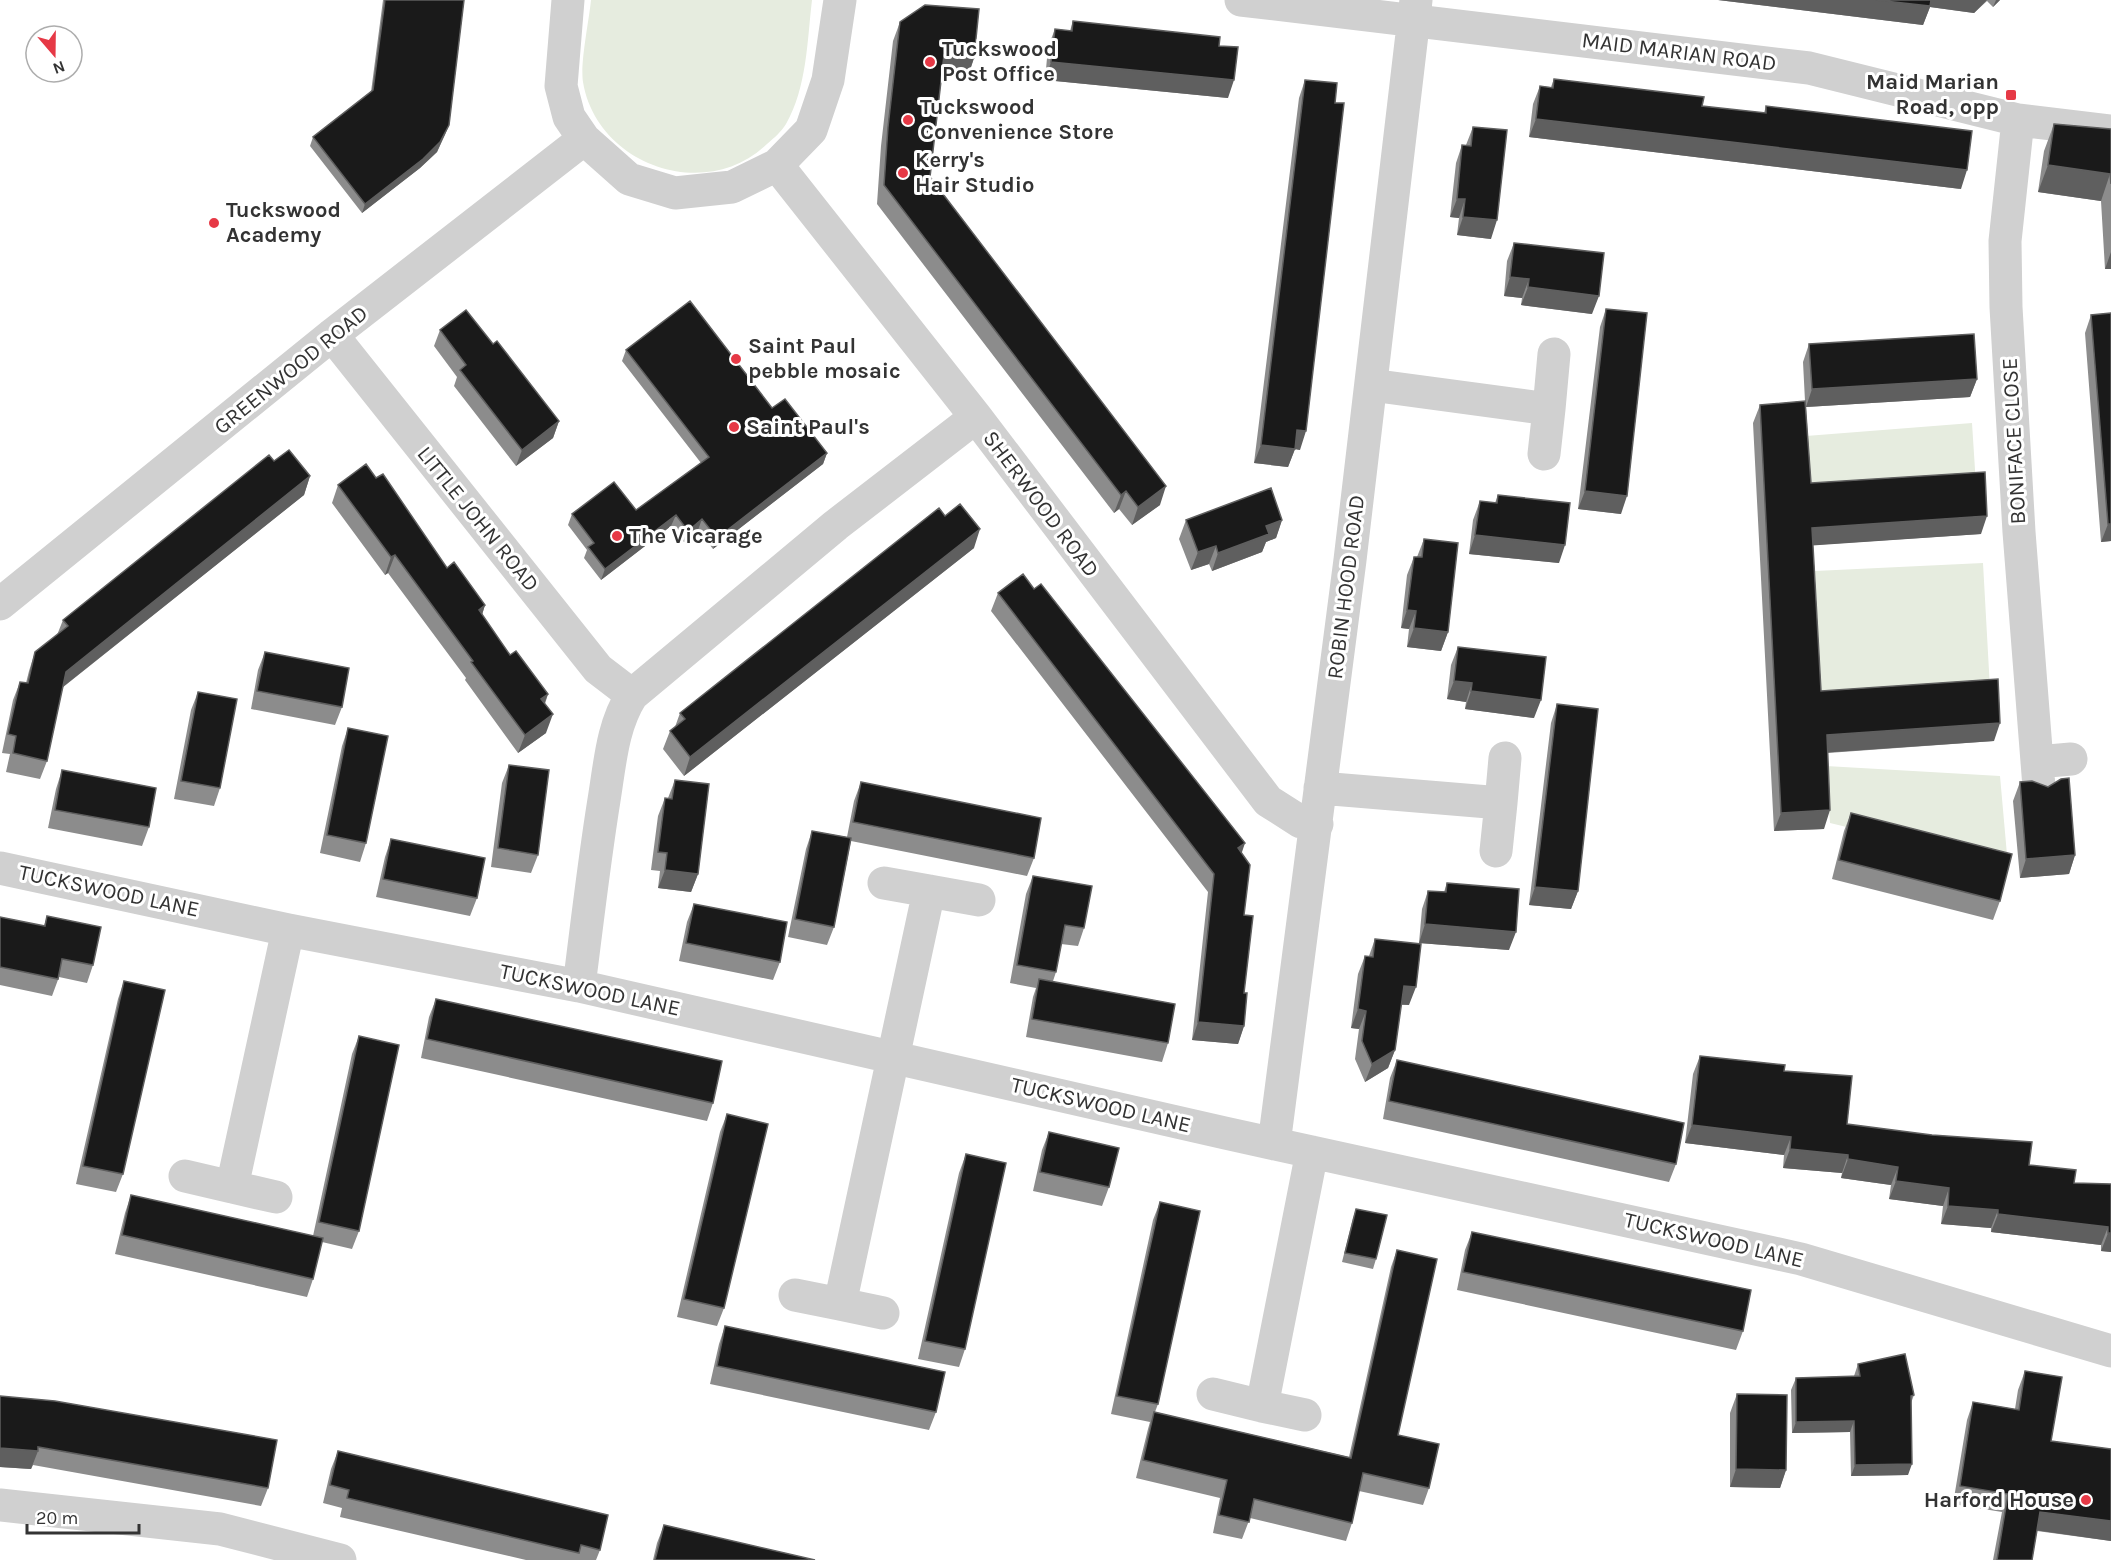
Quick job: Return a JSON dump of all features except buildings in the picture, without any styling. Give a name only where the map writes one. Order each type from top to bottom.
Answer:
[{"type":"street","points":[[568,0],[561,86],[569,117],[584,139],[629,179],[675,193],[732,187],[777,165],[811,130],[828,81],[840,0]]},
{"type":"street","name":"MAID MARIAN ROAD","points":[[1241,0],[1414,10],[1809,68],[2018,120],[2111,131]]},
{"type":"street","name":"ROBIN HOOD ROAD","points":[[1274,1144],[1317,824],[1414,10]]},
{"type":"street","name":"BONIFACE CLOSE","points":[[2018,120],[2005,241],[2006,308],[2019,532],[2038,774],[2071,759]]},
{"type":"street","name":"GREENWOOD ROAD","points":[[0,604],[332,335],[584,139]]},
{"type":"street","name":"SHERWOOD ROAD","points":[[777,165],[976,417],[1268,801],[1301,822],[1317,824]]},
{"type":"street","name":"LITTLE JOHN ROAD","points":[[332,335],[598,669],[632,695]]},
{"type":"street","points":[[1544,454],[1554,354]]},
{"type":"street","points":[[1371,385],[1549,409]]},
{"type":"street","points":[[579,986],[592,871],[614,741],[621,711],[632,695],[836,525],[976,417]]},
{"type":"street","points":[[1496,851],[1505,758]]},
{"type":"street","points":[[1320,788],[1501,803]]},
{"type":"street","name":"TUCKSWOOD LANE","points":[[0,868],[288,930],[579,986],[1274,1144],[1801,1259],[2111,1351]]},
{"type":"street","points":[[884,883],[979,900]]},
{"type":"street","points":[[840,1304],[891,1058],[929,891]]},
{"type":"street","points":[[232,1187],[288,930]]},
{"type":"street","points":[[1262,1406],[1312,1152]]},
{"type":"street","points":[[184,1176],[276,1197]]},
{"type":"street","points":[[795,1296],[883,1313]]},
{"type":"street","points":[[1213,1394],[1305,1415]]},
{"type":"street","points":[[0,1504],[220,1529],[340,1560]]},
{"type":"shaded area","points":[[591,0],[812,0],[802,80],[793,110],[784,127],[767,144],[742,162],[715,171],[686,172],[658,167],[632,154],[609,135],[592,111],[583,82],[584,53]]},
{"type":"shaded area","points":[[1972,423],[1976,485],[1810,496],[1806,436]]},
{"type":"shaded area","points":[[1983,563],[1990,689],[1821,700],[1815,571]]},
{"type":"shaded area","points":[[1826,766],[2000,776],[2008,866],[1830,823]]},
{"type":"place","name":"Tuckswood Post Office","points":[[930,62]]},
{"type":"place","name":"Maid Marian Road, opp","points":[[2011,95]]},
{"type":"place","name":"Tuckswood Convenience Store","points":[[908,120]]},
{"type":"place","name":"Kerry's Hair Studio","points":[[903,173]]},
{"type":"place","name":"Tuckswood Academy","points":[[214,223]]},
{"type":"place","name":"Saint Paul pebble mosaic","points":[[736,359]]},
{"type":"place","name":"Saint Paul's","points":[[734,427]]},
{"type":"place","name":"The Vicarage","points":[[617,536]]},
{"type":"place","name":"Harford House","points":[[2086,1500]]}]
